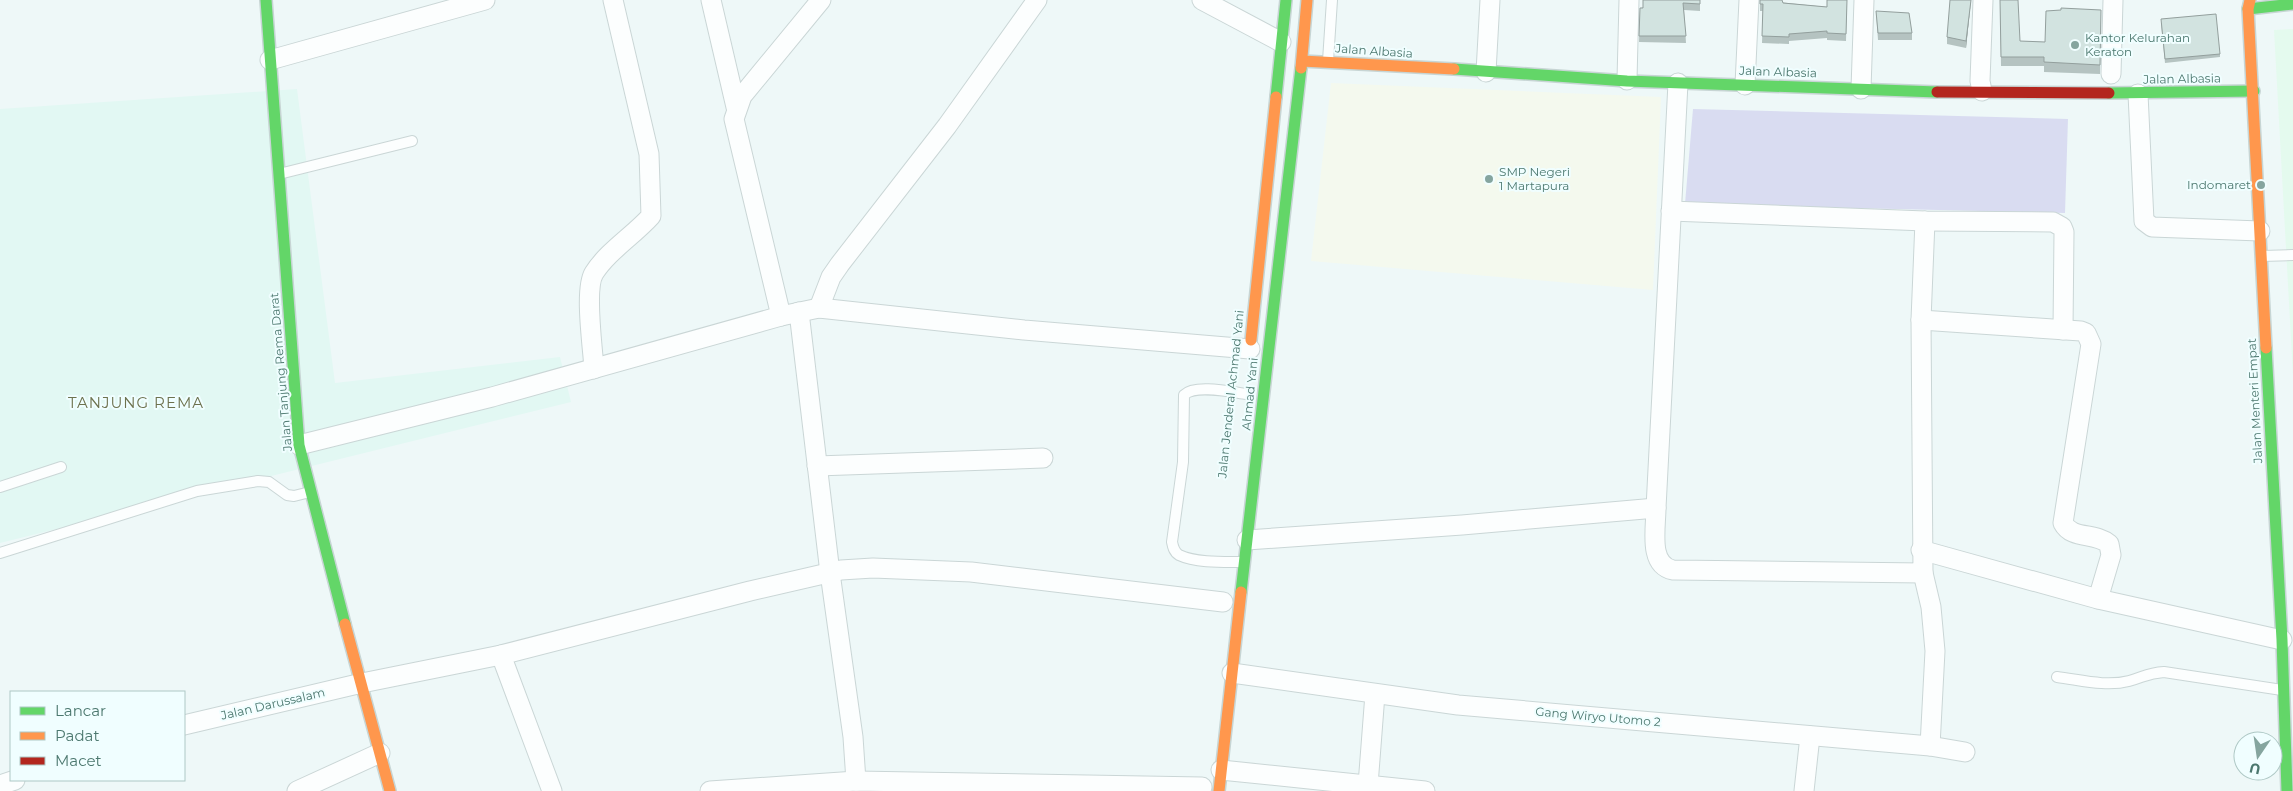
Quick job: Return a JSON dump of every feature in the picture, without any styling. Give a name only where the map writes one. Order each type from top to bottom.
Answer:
[{"type":"main road","name":"Jalan Tanjung Rema Darat","points":[[266,0],[300,445],[390,791]]},
{"type":"main road","name":"Jalan Jenderal Achmad Yani","points":[[1250,353],[1286,0]]},
{"type":"main road","name":"Ahmad Yani","points":[[1207,787],[1221,770],[1302,61],[1307,0]]},
{"type":"main road","points":[[2237,0],[2249,5],[2293,4]]},
{"type":"main road","name":"Jalan Menteri Empat","points":[[2249,5],[2261,256],[2287,639],[2283,690],[2289,789]]},
{"type":"main road","name":"Jalan Albasia","points":[[1302,61],[1678,83],[1861,89],[2138,94],[2254,91]]},
{"type":"street","points":[[270,60],[485,0]]},
{"type":"street","points":[[594,369],[589,300],[593,275],[612,252],[636,232],[650,216],[649,154],[613,0]]},
{"type":"street","points":[[711,0],[736,107]]},
{"type":"street","points":[[821,0],[742,96],[736,107],[734,119],[790,314],[817,466],[853,737],[856,781]]},
{"type":"street","points":[[819,308],[832,277],[840,264],[948,126],[1037,0]]},
{"type":"street","points":[[1202,0],[1282,42]]},
{"type":"street","points":[[1486,72],[1490,0]]},
{"type":"street","points":[[1627,80],[1629,0]]},
{"type":"street","points":[[1745,85],[1749,0]]},
{"type":"street","points":[[1861,89],[1864,0]]},
{"type":"street","points":[[1982,91],[1980,81],[1983,0]]},
{"type":"street","points":[[2111,74],[2113,0]]},
{"type":"street","points":[[1678,83],[1656,508],[1657,559],[1667,569],[1923,573]]},
{"type":"street","points":[[2138,94],[2144,222],[2152,227],[2260,231]]},
{"type":"street","points":[[1670,211],[1925,221],[2045,222],[2062,227],[2064,232],[2063,330]]},
{"type":"street","points":[[1925,221],[1921,320],[1921,550],[1923,573],[1931,608],[1935,651],[1930,746]]},
{"type":"street","points":[[300,445],[492,397],[790,314],[819,308],[1250,353]]},
{"type":"street","points":[[1921,320],[2086,333],[2091,344],[2063,523],[2073,533],[2099,538],[2109,544],[2111,555],[2098,599]]},
{"type":"street","points":[[817,466],[1043,458]]},
{"type":"street","points":[[1247,540],[1462,525],[1656,508]]},
{"type":"street","points":[[1921,550],[2098,599],[2287,639]]},
{"type":"street","name":"Jalan Darussalam","points":[[185,725],[362,683],[501,655],[750,591],[830,573],[873,568],[971,572],[1223,600]]},
{"type":"street","points":[[501,655],[552,791]]},
{"type":"street","name":"Gang Wiryo Utomo 2","points":[[1232,673],[1458,705],[1930,746],[1965,752]]},
{"type":"street","points":[[1368,785],[1375,694]]},
{"type":"street","points":[[1804,791],[1810,736]]},
{"type":"street","points":[[297,791],[380,753]]},
{"type":"street","points":[[1221,770],[1425,791]]},
{"type":"street","points":[[0,785],[12,781]]},
{"type":"street","points":[[710,791],[856,781],[1207,787]]},
{"type":"lane","points":[[1328,62],[1332,0]]},
{"type":"lane","points":[[278,174],[412,141]]},
{"type":"lane","points":[[2261,256],[2293,255]]},
{"type":"lane","points":[[1245,562],[1227,562],[1179,555],[1174,550],[1172,542],[1183,462],[1184,395],[1188,390],[1199,389],[1246,394]]},
{"type":"lane","points":[[0,487],[61,467]]},
{"type":"lane","points":[[0,553],[196,491],[269,482],[287,494],[294,496],[311,492]]},
{"type":"lane","points":[[2058,676],[2103,684],[2129,681],[2146,673],[2164,672],[2283,690]]},
{"type":"shaded area","points":[[2293,29],[2293,376],[2274,30]]},
{"type":"shaded area","name":"SMP Negeri 1 Martapura","points":[[1331,83],[1661,97],[1653,290],[1311,261]]},
{"type":"shaded area","points":[[297,89],[335,383],[560,357],[571,402],[0,543],[0,109]]},
{"type":"shaded area","points":[[1693,109],[2068,119],[2065,213],[1685,204]]},
{"type":"building","points":[[1643,0],[1700,0],[1700,4],[1683,3],[1686,36],[1639,36],[1640,8],[1643,8]]},
{"type":"building","points":[[1760,0],[1782,0],[1783,3],[1827,7],[1827,0],[1847,0],[1846,34],[1827,33],[1827,31],[1789,34],[1789,37],[1762,36],[1763,4],[1760,4]]},
{"type":"building","points":[[1950,0],[1971,0],[1966,41],[1947,37]]},
{"type":"building","points":[[2000,0],[2018,0],[2020,41],[2045,42],[2046,11],[2061,10],[2061,8],[2101,10],[2100,65],[2044,62],[2044,57],[2001,57]]},
{"type":"building","points":[[1876,11],[1909,13],[1912,33],[1878,33]]},
{"type":"building","points":[[2216,14],[2220,54],[2165,59],[2161,19]]},
{"type":"traffic: fast","points":[[266,0],[299,445],[345,624]]},
{"type":"traffic: fast","points":[[1276,97],[1286,0]]},
{"type":"traffic: fast","points":[[2248,9],[2293,4]]},
{"type":"traffic: fast","points":[[1241,592],[1301,68]]},
{"type":"traffic: fast","points":[[1454,69],[1627,81],[1937,92]]},
{"type":"traffic: fast","points":[[2109,93],[2254,91]]},
{"type":"traffic: fast","points":[[2266,348],[2282,640],[2287,791]]},
{"type":"traffic: slow","points":[[1301,68],[1307,0]]},
{"type":"traffic: slow","points":[[2250,0],[2248,9],[2266,348]]},
{"type":"traffic: slow","points":[[1302,61],[1454,69]]},
{"type":"traffic: slow","points":[[1251,340],[1276,97]]},
{"type":"traffic: slow","points":[[1219,791],[1241,592]]},
{"type":"traffic: slow","points":[[345,624],[390,791]]},
{"type":"traffic: jam","points":[[1937,92],[2109,93]]},
{"type":"place","name":"Kantor Kelurahan Keraton","points":[[2075,45]]},
{"type":"place","name":"SMP Negeri 1 Martapura","points":[[1489,179]]},
{"type":"place","name":"Indomaret","points":[[2261,185]]},
{"type":"district","name":"TANJUNG REMA","points":[[136,403]]}]
